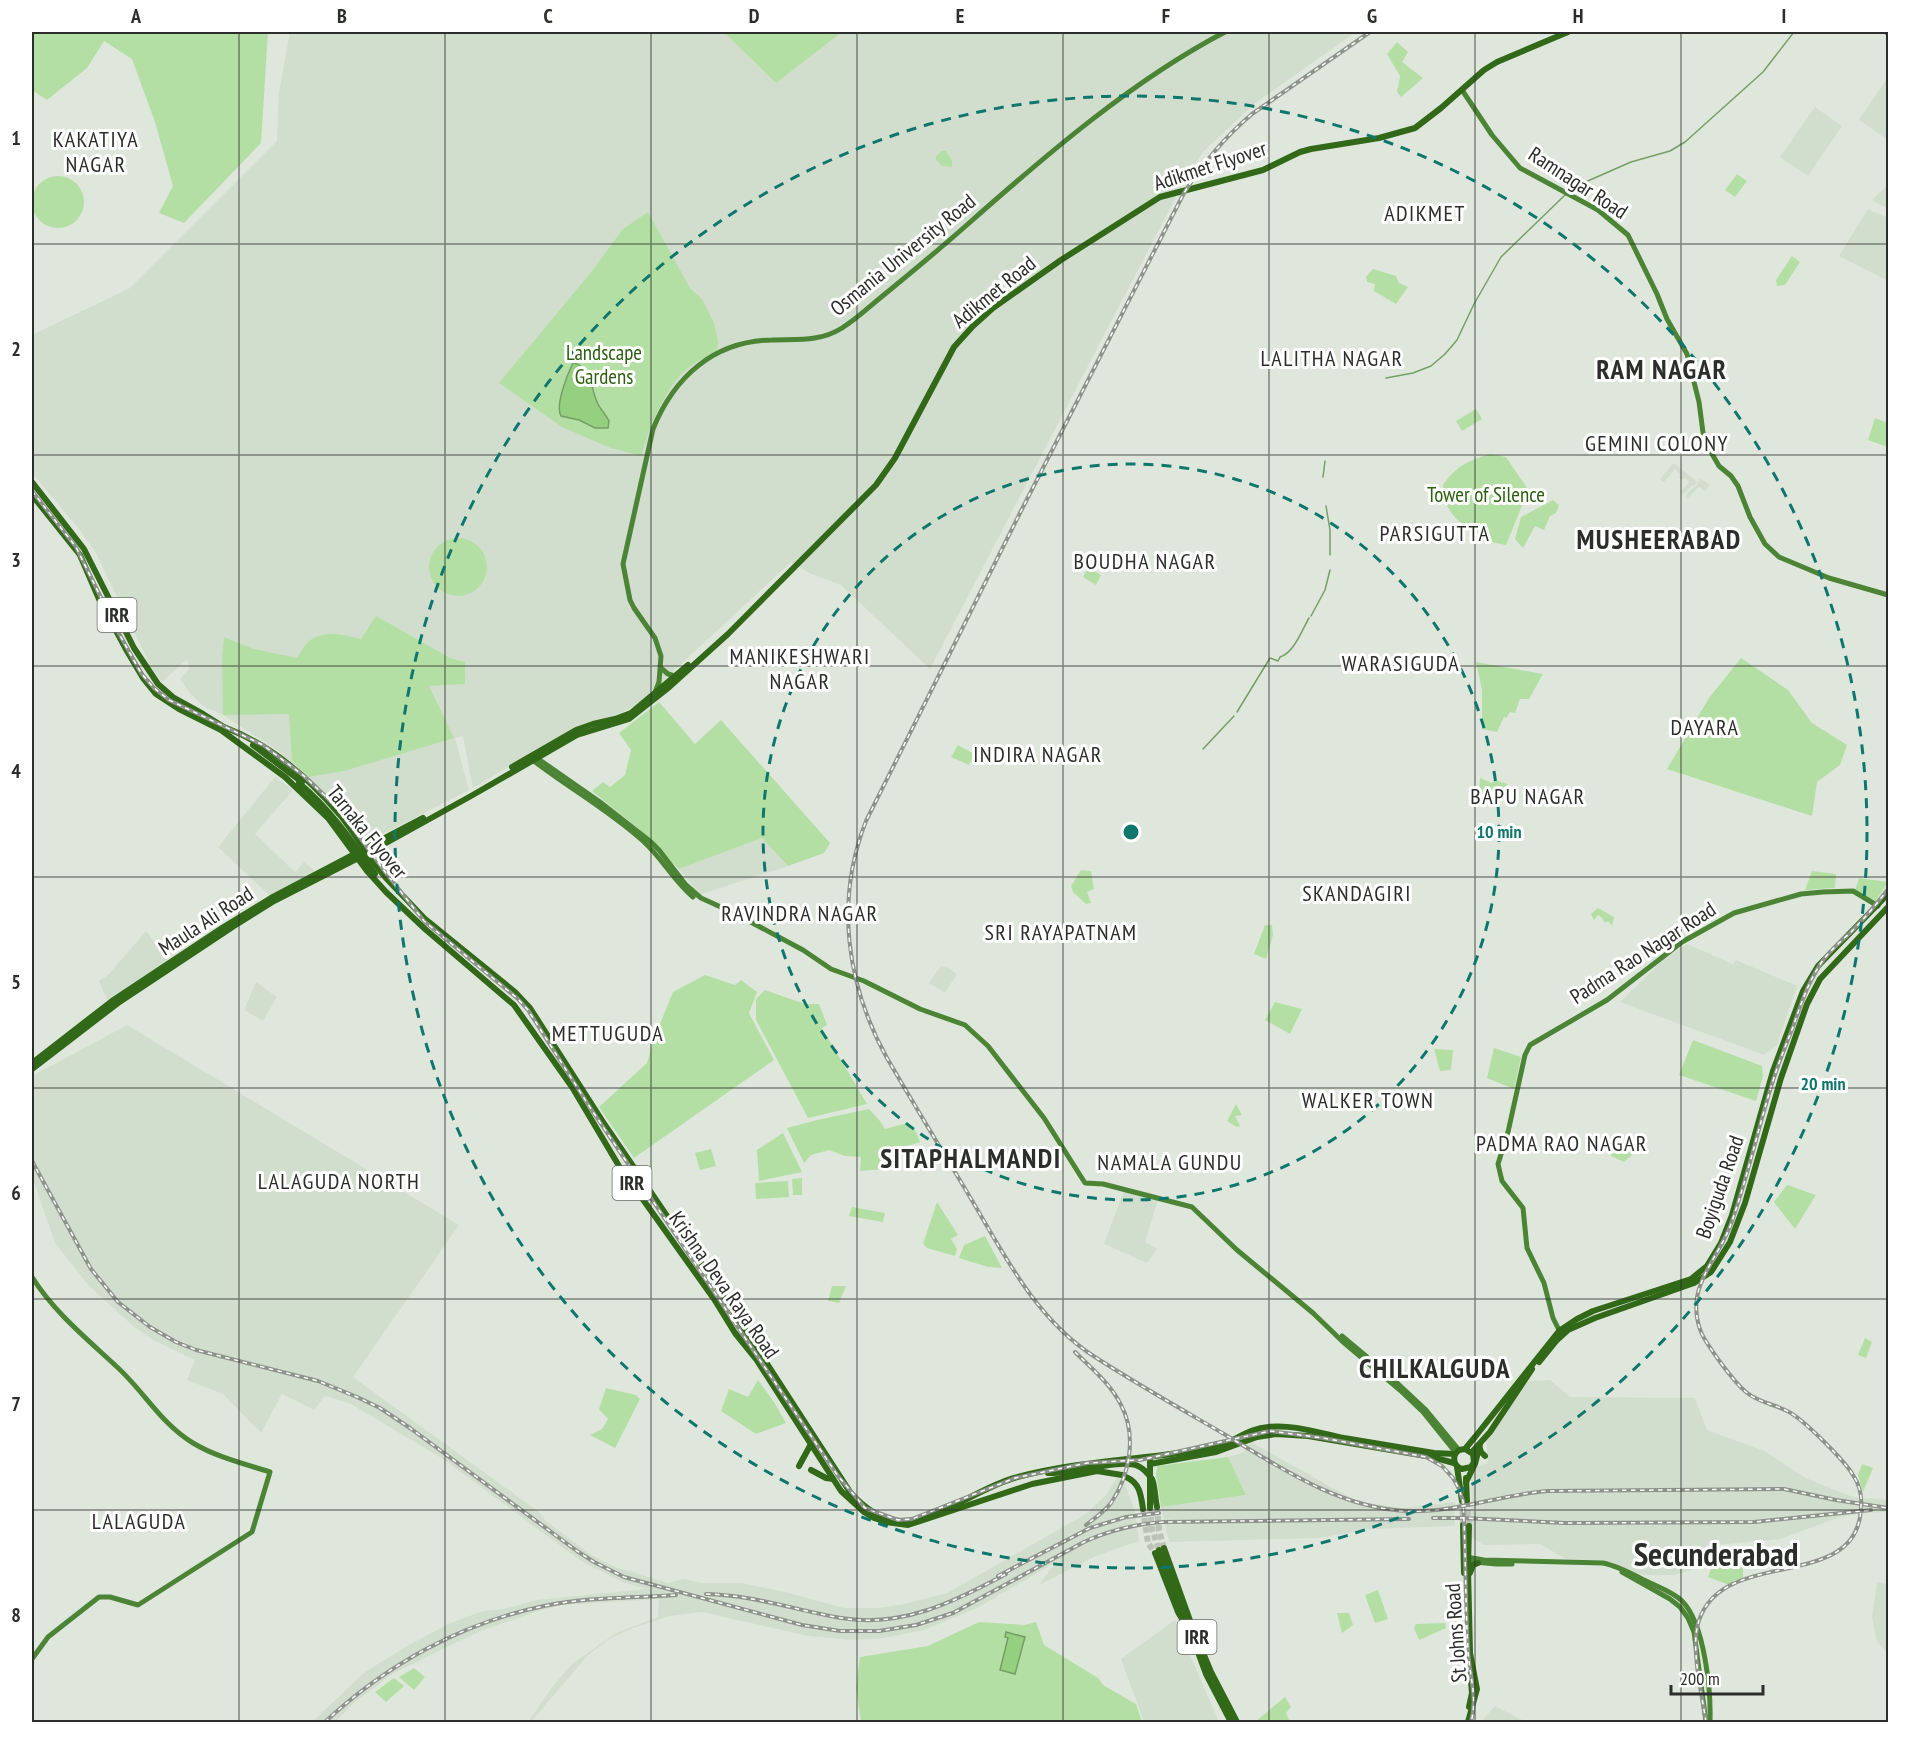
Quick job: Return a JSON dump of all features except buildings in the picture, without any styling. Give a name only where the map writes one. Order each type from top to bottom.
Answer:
[{"type":"main road","name":"Osmania University Road","points":[[652,698],[659,679],[661,656],[659,648],[630,600],[623,564],[653,429],[659,415],[680,383],[700,364],[732,347],[758,341],[796,341],[818,338],[844,327],[1032,167],[1163,68],[1190,50],[1225,32]]},
{"type":"main road","points":[[1493,65],[1568,32]]},
{"type":"main road","points":[[1493,65],[1537,50],[1575,32]]},
{"type":"main road","name":"Adikmet Flyover","points":[[1062,259],[1160,196],[1263,170],[1311,149],[1379,138],[1415,128],[1493,65]]},
{"type":"main road","name":"Ramnagar Road","points":[[1462,90],[1492,135],[1524,171],[1598,210],[1628,235],[1667,319],[1687,354],[1700,402],[1704,440],[1719,466],[1731,476],[1738,486],[1750,517],[1765,544],[1779,557],[1829,578],[1888,595]]},
{"type":"main road","name":"Adikmet Road","points":[[652,698],[726,632],[873,483],[892,456],[937,370],[958,337],[990,307],[1035,274],[1058,259],[1062,259]]},
{"type":"main road","name":"Adikmet Road","points":[[652,698],[728,634],[876,485],[895,458],[954,347],[973,326],[993,308],[1062,259]]},
{"type":"main road","name":"IRR","points":[[32,482],[81,544],[142,663],[161,688],[174,698],[204,714],[222,728]]},
{"type":"main road","name":"IRR","points":[[32,495],[80,555],[99,599],[127,651],[143,678],[156,694],[179,709],[222,728]]},
{"type":"main road","points":[[74,549],[81,544]]},
{"type":"main road","points":[[127,651],[134,648]]},
{"type":"main road","points":[[661,668],[675,676]]},
{"type":"main road","points":[[356,856],[533,757],[577,735],[629,719],[652,698]]},
{"type":"main road","name":"Tarnaka Flyover","points":[[222,728],[274,760],[317,795],[340,820],[379,875],[422,921]]},
{"type":"main road","name":"Krishna Deva Raya Road","points":[[222,728],[264,747],[294,769],[339,815],[358,839],[371,849],[375,863],[422,921],[509,1001],[523,1017],[546,1049],[619,1166],[714,1299],[735,1333],[756,1359],[841,1491],[864,1512],[898,1525],[922,1521],[1005,1492],[1097,1471],[1124,1476],[1138,1486]]},
{"type":"main road","name":"Krishna Deva Raya Road","points":[[222,728],[304,794],[328,818],[386,892],[515,992],[530,1008],[605,1125],[722,1294],[850,1492],[865,1507],[889,1519],[905,1521],[924,1517],[1011,1479],[1042,1471],[1102,1460],[1141,1457],[1150,1460]]},
{"type":"main road","points":[[533,757],[600,802],[651,842],[694,894],[803,950],[830,969],[864,981],[920,1009],[965,1025],[988,1046],[1044,1118],[1085,1183],[1103,1184],[1192,1207],[1238,1251],[1279,1284],[1423,1412],[1458,1451]]},
{"type":"main road","points":[[371,849],[375,863]]},
{"type":"main road","name":"Maula Ali Road","points":[[138,987],[234,926],[356,856]]},
{"type":"main road","name":"Maula Ali Road","points":[[72,1033],[244,914],[356,856]]},
{"type":"main road","points":[[345,864],[366,869]]},
{"type":"main road","name":"Padma Rao Nagar Road","points":[[1561,1333],[1553,1318],[1544,1283],[1527,1248],[1523,1208],[1502,1181],[1498,1164],[1508,1135],[1525,1055],[1530,1045],[1607,1000],[1682,942],[1724,917],[1801,894],[1853,891],[1876,908]]},
{"type":"main road","name":"Boyiguda Road","points":[[1606,1310],[1691,1279],[1704,1270],[1726,1231],[1775,1062],[1796,1008],[1814,971],[1888,894]]},
{"type":"main road","name":"Boyiguda Road","points":[[1458,1451],[1486,1423],[1561,1333],[1576,1319],[1694,1283],[1706,1277],[1730,1242],[1747,1195],[1781,1078],[1807,1004],[1822,976],[1887,912]]},
{"type":"main road","points":[[1821,962],[1829,968]]},
{"type":"main road","points":[[1814,971],[1822,976]]},
{"type":"main road","points":[[32,1063],[72,1033]]},
{"type":"main road","points":[[32,1069],[72,1033]]},
{"type":"main road","points":[[546,1049],[554,1044]]},
{"type":"main road","points":[[1765,1099],[1775,1102]]},
{"type":"main road","points":[[597,1130],[605,1125]]},
{"type":"main road","points":[[1739,1192],[1747,1195]]},
{"type":"main road","points":[[32,1277],[52,1306],[73,1328],[118,1367],[170,1425],[193,1443],[270,1472],[252,1532],[138,1605],[99,1597],[48,1637],[32,1659]]},
{"type":"main road","points":[[714,1299],[722,1294]]},
{"type":"main road","name":"Boyiguda Road","points":[[1472,1452],[1492,1429],[1531,1371],[1561,1333]]},
{"type":"main road","points":[[1486,1423],[1492,1429]]},
{"type":"main road","points":[[1150,1508],[1152,1479],[1140,1466],[1150,1460],[1216,1447],[1267,1427],[1300,1428],[1434,1453],[1458,1451],[1472,1452],[1474,1462],[1468,1469],[1464,1501],[1456,1465],[1458,1451]]},
{"type":"main road","points":[[1150,1460],[1216,1452],[1257,1437],[1276,1434],[1308,1436],[1432,1457],[1462,1469],[1468,1469]]},
{"type":"main road","points":[[799,1466],[811,1444]]},
{"type":"main road","points":[[1479,1444],[1485,1456]]},
{"type":"main road","points":[[1466,1482],[1475,1464],[1479,1444]]},
{"type":"main road","points":[[1150,1460],[1150,1508]]},
{"type":"main road","name":"Krishna Deva Raya Road","points":[[1042,1471],[1067,1472],[1131,1464],[1140,1466]]},
{"type":"main road","points":[[811,1470],[826,1479],[833,1479]]},
{"type":"main road","points":[[1138,1486],[1149,1477]]},
{"type":"main road","points":[[1001,1484],[1005,1492]]},
{"type":"main road","points":[[1138,1486],[1149,1487]]},
{"type":"main road","points":[[1138,1486],[1150,1508]]},
{"type":"main road","points":[[993,1487],[996,1495]]},
{"type":"main road","name":"St Johns Road","points":[[1466,1525],[1465,1619],[1472,1693],[1467,1722]]},
{"type":"main road","name":"IRR","points":[[1231,1722],[1206,1674],[1190,1627],[1178,1612],[1159,1550],[1190,1627],[1237,1722]]},
{"type":"main road","points":[[1466,1559],[1478,1563],[1604,1566],[1617,1570],[1670,1599],[1685,1613],[1694,1632],[1706,1722]]},
{"type":"main road","points":[[1466,1559],[1603,1563],[1620,1568],[1676,1596],[1686,1606],[1700,1638],[1711,1708],[1710,1722]]},
{"type":"main road","name":"St Johns Road","points":[[1466,1559],[1470,1653],[1477,1689],[1467,1722]]},
{"type":"main road","points":[[1468,1578],[1473,1565],[1478,1563]]},
{"type":"main road","points":[[32,1654],[48,1632],[96,1595],[105,1593],[141,1603]]},
{"type":"shaded area","points":[[290,32],[1356,32],[1254,104],[1204,151],[1187,176],[930,669],[841,585],[811,574],[791,562],[637,705],[518,761],[473,788],[463,736],[455,738],[469,790],[377,837],[364,836],[308,777],[277,750],[223,715],[203,706],[180,679],[189,669],[187,659],[162,682],[150,665],[96,553],[32,473],[32,335],[130,288],[277,141],[279,92]]},
{"type":"shaded area","points":[[1888,77],[1888,140],[1859,120]]},
{"type":"shaded area","points":[[1815,107],[1842,126],[1808,176],[1780,157]]},
{"type":"shaded area","points":[[1888,185],[1888,209],[1872,200]]},
{"type":"shaded area","points":[[1868,209],[1888,218],[1888,281],[1839,256]]},
{"type":"shaded area","points":[[573,363],[579,365],[587,374],[598,404],[609,421],[608,428],[595,428],[579,420],[561,416],[561,398]]},
{"type":"shaded area","points":[[1674,463],[1697,482],[1683,495],[1680,492],[1689,482],[1685,478],[1682,480],[1679,477],[1681,475],[1675,469],[1664,482],[1660,479]]},
{"type":"shaded area","points":[[1700,478],[1710,485],[1705,491],[1699,487],[1687,499],[1685,496],[1696,487]]},
{"type":"shaded area","points":[[275,777],[293,790],[255,834],[295,872],[304,862],[315,871],[271,897],[218,847]]},
{"type":"shaded area","points":[[762,838],[788,866],[702,894],[693,887],[679,869]]},
{"type":"shaded area","points":[[146,931],[169,962],[108,1001],[99,981],[108,975]]},
{"type":"shaded area","points":[[1687,944],[1733,964],[1736,960],[1797,986],[1777,1045],[1764,1055],[1620,1002],[1666,957]]},
{"type":"shaded area","points":[[941,966],[957,974],[945,993],[929,983]]},
{"type":"shaded area","points":[[256,982],[277,997],[263,1021],[244,1010]]},
{"type":"shaded area","points":[[127,1025],[459,1225],[353,1377],[539,1512],[546,1521],[593,1556],[615,1567],[668,1583],[683,1579],[702,1583],[742,1583],[844,1608],[876,1608],[905,1604],[947,1593],[1086,1514],[1106,1495],[1117,1478],[1124,1482],[1135,1511],[1139,1541],[1096,1556],[1039,1585],[1056,1562],[977,1608],[924,1630],[884,1638],[852,1640],[808,1636],[702,1612],[670,1616],[611,1638],[588,1655],[531,1722],[528,1722],[552,1687],[572,1664],[616,1633],[658,1617],[659,1599],[562,1605],[483,1630],[453,1644],[392,1674],[353,1704],[335,1722],[312,1722],[365,1672],[448,1624],[483,1611],[504,1609],[536,1600],[646,1589],[622,1582],[581,1561],[443,1459],[351,1404],[325,1396],[314,1410],[282,1394],[261,1433],[223,1394],[187,1380],[195,1360],[153,1340],[133,1326],[88,1285],[55,1243],[32,1177],[32,1076]]},
{"type":"shaded area","points":[[1124,1191],[1158,1200],[1145,1242],[1157,1249],[1147,1263],[1104,1244]]},
{"type":"shaded area","points":[[1550,1380],[1570,1397],[1695,1398],[1707,1430],[1764,1451],[1806,1478],[1853,1497],[1888,1500],[1888,1512],[1840,1517],[1780,1539],[1706,1546],[1706,1556],[1694,1569],[1674,1575],[1643,1575],[1604,1561],[1566,1559],[1540,1544],[1484,1545],[1472,1538],[1471,1476],[1475,1467],[1488,1463],[1486,1439],[1528,1381]]},
{"type":"shaded area","points":[[1251,1442],[1356,1501],[1402,1508],[1455,1502],[1455,1526],[1371,1529],[1318,1538],[1169,1542],[1161,1507],[1246,1495],[1228,1457],[1244,1452]]},
{"type":"shaded area","points":[[1877,1582],[1888,1584],[1888,1653],[1877,1642],[1872,1617]]},
{"type":"shaded area","points":[[1175,1620],[1219,1722],[1144,1722],[1121,1659]]},
{"type":"shaded area","points":[[1006,1632],[1025,1637],[1015,1674],[1000,1670],[1008,1638],[1005,1637]]},
{"type":"shaded area","points":[[1495,1706],[1526,1722],[1481,1722]]},
{"type":"green space","points":[[32,32],[268,32],[261,143],[184,223],[159,213],[173,186],[155,122],[132,59],[104,41],[87,68],[47,100],[32,90]]},
{"type":"green space","points":[[724,32],[842,32],[776,83]]},
{"type":"green space","points":[[1397,42],[1408,52],[1402,62],[1423,78],[1401,97],[1397,92],[1400,76],[1387,54]]},
{"type":"green space","points":[[946,151],[952,160],[952,167],[942,166],[936,160],[936,156]]},
{"type":"green space","points":[[1737,174],[1747,181],[1735,197],[1725,190]]},
{"type":"green space","points":[[53,176],[63,176],[77,183],[84,202],[77,221],[63,228],[53,228],[43,224],[36,217],[32,207],[32,197],[36,187],[43,180]]},
{"type":"green space","name":"Landscape Gardens","points":[[648,212],[690,288],[702,299],[714,323],[718,341],[717,351],[688,368],[672,385],[653,421],[641,456],[608,447],[562,427],[499,383],[592,271],[623,229]]},
{"type":"green space","points":[[1792,256],[1800,262],[1785,285],[1777,286],[1776,280]]},
{"type":"green space","points":[[1373,269],[1396,276],[1399,283],[1408,287],[1396,304],[1374,291],[1375,284],[1367,282],[1366,277]]},
{"type":"green space","points":[[1476,409],[1482,419],[1462,431],[1456,421]]},
{"type":"green space","points":[[1875,418],[1888,423],[1888,447],[1868,440]]},
{"type":"green space","name":"Tower of Silence","points":[[1490,454],[1506,457],[1527,488],[1526,496],[1506,545],[1486,540],[1466,527],[1454,516],[1445,498],[1443,485],[1458,468]]},
{"type":"green space","points":[[1553,500],[1559,505],[1556,513],[1550,516],[1544,530],[1535,526],[1523,548],[1515,539],[1521,517]]},
{"type":"green space","points":[[458,538],[469,540],[482,551],[487,567],[485,578],[474,591],[458,596],[447,594],[434,583],[429,567],[431,556],[442,543]]},
{"type":"green space","points":[[1088,568],[1101,575],[1096,585],[1083,577]]},
{"type":"green space","points":[[376,616],[450,658],[465,662],[465,684],[429,686],[454,738],[344,771],[308,777],[292,761],[289,714],[223,715],[224,637],[254,649],[297,658],[308,642],[320,635],[334,634],[361,639]]},
{"type":"green space","points":[[1741,658],[1788,690],[1812,723],[1847,745],[1840,765],[1817,782],[1812,816],[1667,769],[1709,698]]},
{"type":"green space","points":[[1476,662],[1543,674],[1529,699],[1520,699],[1515,713],[1510,712],[1506,718],[1504,717],[1497,732],[1482,729],[1482,690]]},
{"type":"green space","points":[[659,702],[695,744],[721,720],[830,843],[824,853],[788,866],[762,838],[679,869],[639,829],[592,791],[603,782],[610,787],[625,775],[631,750],[619,733]]},
{"type":"green space","points":[[958,745],[974,754],[969,765],[951,757]]},
{"type":"green space","points":[[1480,778],[1492,783],[1495,780],[1507,784],[1503,796],[1479,795]]},
{"type":"green space","points":[[1081,870],[1091,871],[1094,889],[1087,892],[1091,903],[1086,904],[1073,892],[1071,886]]},
{"type":"green space","points":[[1812,871],[1836,874],[1835,888],[1805,890]]},
{"type":"green space","points":[[1859,878],[1888,882],[1875,902],[1855,890]]},
{"type":"green space","points":[[1598,908],[1614,917],[1612,926],[1608,921],[1605,923],[1598,915],[1594,920],[1591,914]]},
{"type":"green space","points":[[1265,925],[1272,925],[1273,935],[1266,959],[1254,954]]},
{"type":"green space","points":[[705,975],[735,985],[741,980],[757,992],[749,1013],[774,1060],[634,1158],[599,1107],[647,1063],[653,1041],[673,992]]},
{"type":"green space","points":[[765,990],[805,1004],[819,1004],[827,1025],[822,1028],[867,1104],[808,1118],[756,1020],[756,999]]},
{"type":"green space","points":[[1275,1002],[1302,1009],[1290,1034],[1265,1020]]},
{"type":"green space","points":[[1693,1040],[1762,1066],[1763,1076],[1756,1101],[1679,1075]]},
{"type":"green space","points":[[1494,1048],[1521,1057],[1514,1089],[1487,1078]]},
{"type":"green space","points":[[1434,1049],[1453,1050],[1451,1070],[1440,1071]]},
{"type":"green space","points":[[1236,1104],[1242,1115],[1235,1116],[1240,1126],[1237,1127],[1227,1121]]},
{"type":"green space","points":[[869,1109],[885,1129],[908,1123],[915,1130],[920,1142],[896,1149],[898,1168],[860,1171],[861,1157],[845,1156],[829,1150],[811,1155],[804,1163],[787,1128]]},
{"type":"green space","points":[[783,1133],[802,1172],[759,1181],[757,1150]]},
{"type":"green space","points":[[1615,1134],[1632,1155],[1624,1162],[1611,1156]]},
{"type":"green space","points":[[711,1149],[716,1166],[700,1170],[695,1153]]},
{"type":"green space","points":[[802,1178],[802,1195],[793,1195],[792,1179]]},
{"type":"green space","points":[[788,1181],[789,1197],[756,1199],[755,1183]]},
{"type":"green space","points":[[1787,1185],[1816,1195],[1795,1229],[1774,1202]]},
{"type":"green space","points":[[937,1202],[958,1235],[951,1239],[957,1249],[955,1256],[927,1248],[923,1244]]},
{"type":"green space","points":[[852,1207],[885,1213],[883,1222],[849,1216]]},
{"type":"green space","points":[[985,1236],[1002,1268],[988,1267],[959,1258],[964,1245]]},
{"type":"green space","points":[[832,1286],[846,1286],[839,1303],[828,1301]]},
{"type":"green space","points":[[1865,1338],[1872,1342],[1866,1358],[1858,1355]]},
{"type":"green space","points":[[758,1380],[786,1423],[756,1434],[721,1411],[729,1389],[748,1397]]},
{"type":"green space","points":[[606,1388],[636,1395],[640,1399],[615,1448],[590,1435],[602,1429],[608,1419],[599,1409]]},
{"type":"green space","points":[[1228,1457],[1246,1495],[1161,1507],[1156,1475],[1157,1466]]},
{"type":"green space","points":[[1862,1464],[1873,1468],[1863,1492],[1858,1475]]},
{"type":"green space","points":[[1720,1551],[1743,1551],[1743,1581],[1734,1580],[1732,1586],[1708,1577],[1716,1555]]},
{"type":"green space","points":[[1378,1590],[1388,1619],[1375,1623],[1365,1595]]},
{"type":"green space","points":[[1337,1613],[1349,1613],[1353,1625],[1342,1633]]},
{"type":"green space","points":[[979,1622],[1025,1625],[1036,1622],[1044,1645],[1098,1678],[1103,1685],[1136,1704],[1142,1722],[861,1722],[856,1688],[860,1657],[928,1646]]},
{"type":"green space","points":[[1445,1623],[1446,1628],[1419,1640],[1414,1628],[1416,1624]]},
{"type":"green space","points":[[414,1668],[425,1677],[414,1690],[399,1677]]},
{"type":"green space","points":[[394,1678],[404,1686],[386,1702],[375,1692]]},
{"type":"green space","points":[[1285,1697],[1291,1707],[1286,1713],[1290,1722],[1255,1722]]},
{"type":"waterway","points":[[1568,192],[1574,187],[1631,162],[1670,151],[1685,142],[1763,72],[1794,32]]},
{"type":"waterway","points":[[1386,378],[1413,373],[1431,366],[1445,354],[1457,340],[1474,304],[1501,257],[1565,195]]},
{"type":"waterway","points":[[1323,477],[1325,461]]},
{"type":"waterway","points":[[1326,506],[1330,530],[1330,555]]},
{"type":"waterway","points":[[1311,616],[1325,590],[1330,570]]},
{"type":"waterway","points":[[1237,712],[1270,658],[1278,661],[1289,651],[1309,618]]},
{"type":"waterway","points":[[1203,749],[1234,716]]},
{"type":"tunnel","points":[[1462,1501],[1463,1525]]},
{"type":"tunnel","points":[[1467,1501],[1469,1526]]},
{"type":"tunnel","points":[[1157,1507],[1159,1530],[1164,1548]]},
{"type":"tunnel","points":[[1150,1508],[1152,1529],[1159,1550]]},
{"type":"tunnel","points":[[1143,1509],[1148,1543],[1155,1553]]},
{"type":"railway","points":[[1370,32],[1252,114],[1215,151],[1184,193],[866,821],[856,851],[850,881],[848,911],[854,971],[862,1001],[887,1058],[1007,1260],[1054,1323],[1095,1357],[1311,1484],[1358,1502],[1407,1511],[1460,1507],[1547,1491],[1784,1489],[1888,1508]]},
{"type":"railway","points":[[32,491],[76,547],[117,630],[141,673],[154,688],[169,700],[263,745],[304,776],[339,809],[424,921],[518,999],[528,1010],[591,1109],[838,1476],[865,1508],[898,1520],[912,1519],[1015,1478],[1087,1463],[1140,1460],[1270,1431],[1323,1438],[1426,1457],[1442,1466],[1453,1478],[1463,1501],[1468,1649],[1474,1704],[1471,1722]]},
{"type":"railway","points":[[1706,1722],[1698,1675],[1696,1638],[1697,1628],[1709,1602],[1730,1585],[1813,1562],[1837,1551],[1854,1534],[1861,1506],[1855,1478],[1824,1441],[1789,1412],[1751,1396],[1729,1374],[1702,1333],[1697,1318],[1696,1302],[1703,1278],[1731,1224],[1773,1080],[1810,983],[1827,956],[1888,889]]},
{"type":"railway","points":[[32,1161],[91,1269],[118,1302],[150,1327],[196,1350],[318,1381],[380,1408],[577,1551],[624,1577],[802,1625],[840,1631],[879,1631],[916,1625],[953,1613],[1084,1542],[1133,1526],[1164,1522],[1409,1519]]},
{"type":"railway","points":[[1075,1352],[1117,1397],[1126,1417],[1130,1442],[1127,1468],[1118,1492],[1111,1503],[1086,1525]]},
{"type":"railway","points":[[1433,1518],[1565,1523],[1754,1522],[1871,1510]]},
{"type":"railway","points":[[998,1576],[1090,1528],[1126,1517],[1159,1513]]},
{"type":"railway","points":[[706,1594],[757,1600],[841,1618],[885,1619],[906,1616],[947,1603],[1006,1574]]},
{"type":"railway","points":[[325,1722],[373,1682],[399,1665],[426,1649],[483,1623],[560,1603],[676,1595]]},
{"type":"district","name":"KAKATIYA NAGAR","points":[[96,152]]},
{"type":"district","name":"ADIKMET","points":[[1425,213]]},
{"type":"district","name":"LALITHA NAGAR","points":[[1332,358]]},
{"type":"district","name":"RAM NAGAR","points":[[1662,370]]},
{"type":"district","name":"GEMINI COLONY","points":[[1657,443]]},
{"type":"district","name":"PARSIGUTTA","points":[[1435,533]]},
{"type":"district","name":"MUSHEERABAD","points":[[1659,540]]},
{"type":"district","name":"BOUDHA NAGAR","points":[[1145,561]]},
{"type":"district","name":"WARASIGUDA","points":[[1401,663]]},
{"type":"district","name":"MANIKESHWARI NAGAR","points":[[800,668]]},
{"type":"district","name":"DAYARA","points":[[1705,727]]},
{"type":"district","name":"INDIRA NAGAR","points":[[1038,754]]},
{"type":"district","name":"BAPU NAGAR","points":[[1528,796]]},
{"type":"district","name":"SKANDAGIRI","points":[[1357,893]]},
{"type":"district","name":"RAVINDRA NAGAR","points":[[800,913]]},
{"type":"district","name":"SRI RAYAPATNAM","points":[[1061,932]]},
{"type":"district","name":"METTUGUDA","points":[[608,1033]]},
{"type":"district","name":"WALKER TOWN","points":[[1368,1100]]},
{"type":"district","name":"PADMA RAO NAGAR","points":[[1562,1143]]},
{"type":"district","name":"SITAPHALMANDI","points":[[971,1159]]},
{"type":"district","name":"NAMALA GUNDU","points":[[1170,1162]]},
{"type":"district","name":"LALAGUDA NORTH","points":[[339,1181]]},
{"type":"district","name":"CHILKALGUDA","points":[[1435,1369]]},
{"type":"district","name":"LALAGUDA","points":[[139,1521]]},
{"type":"district","name":"Secunderabad","points":[[1716,1554]]}]
